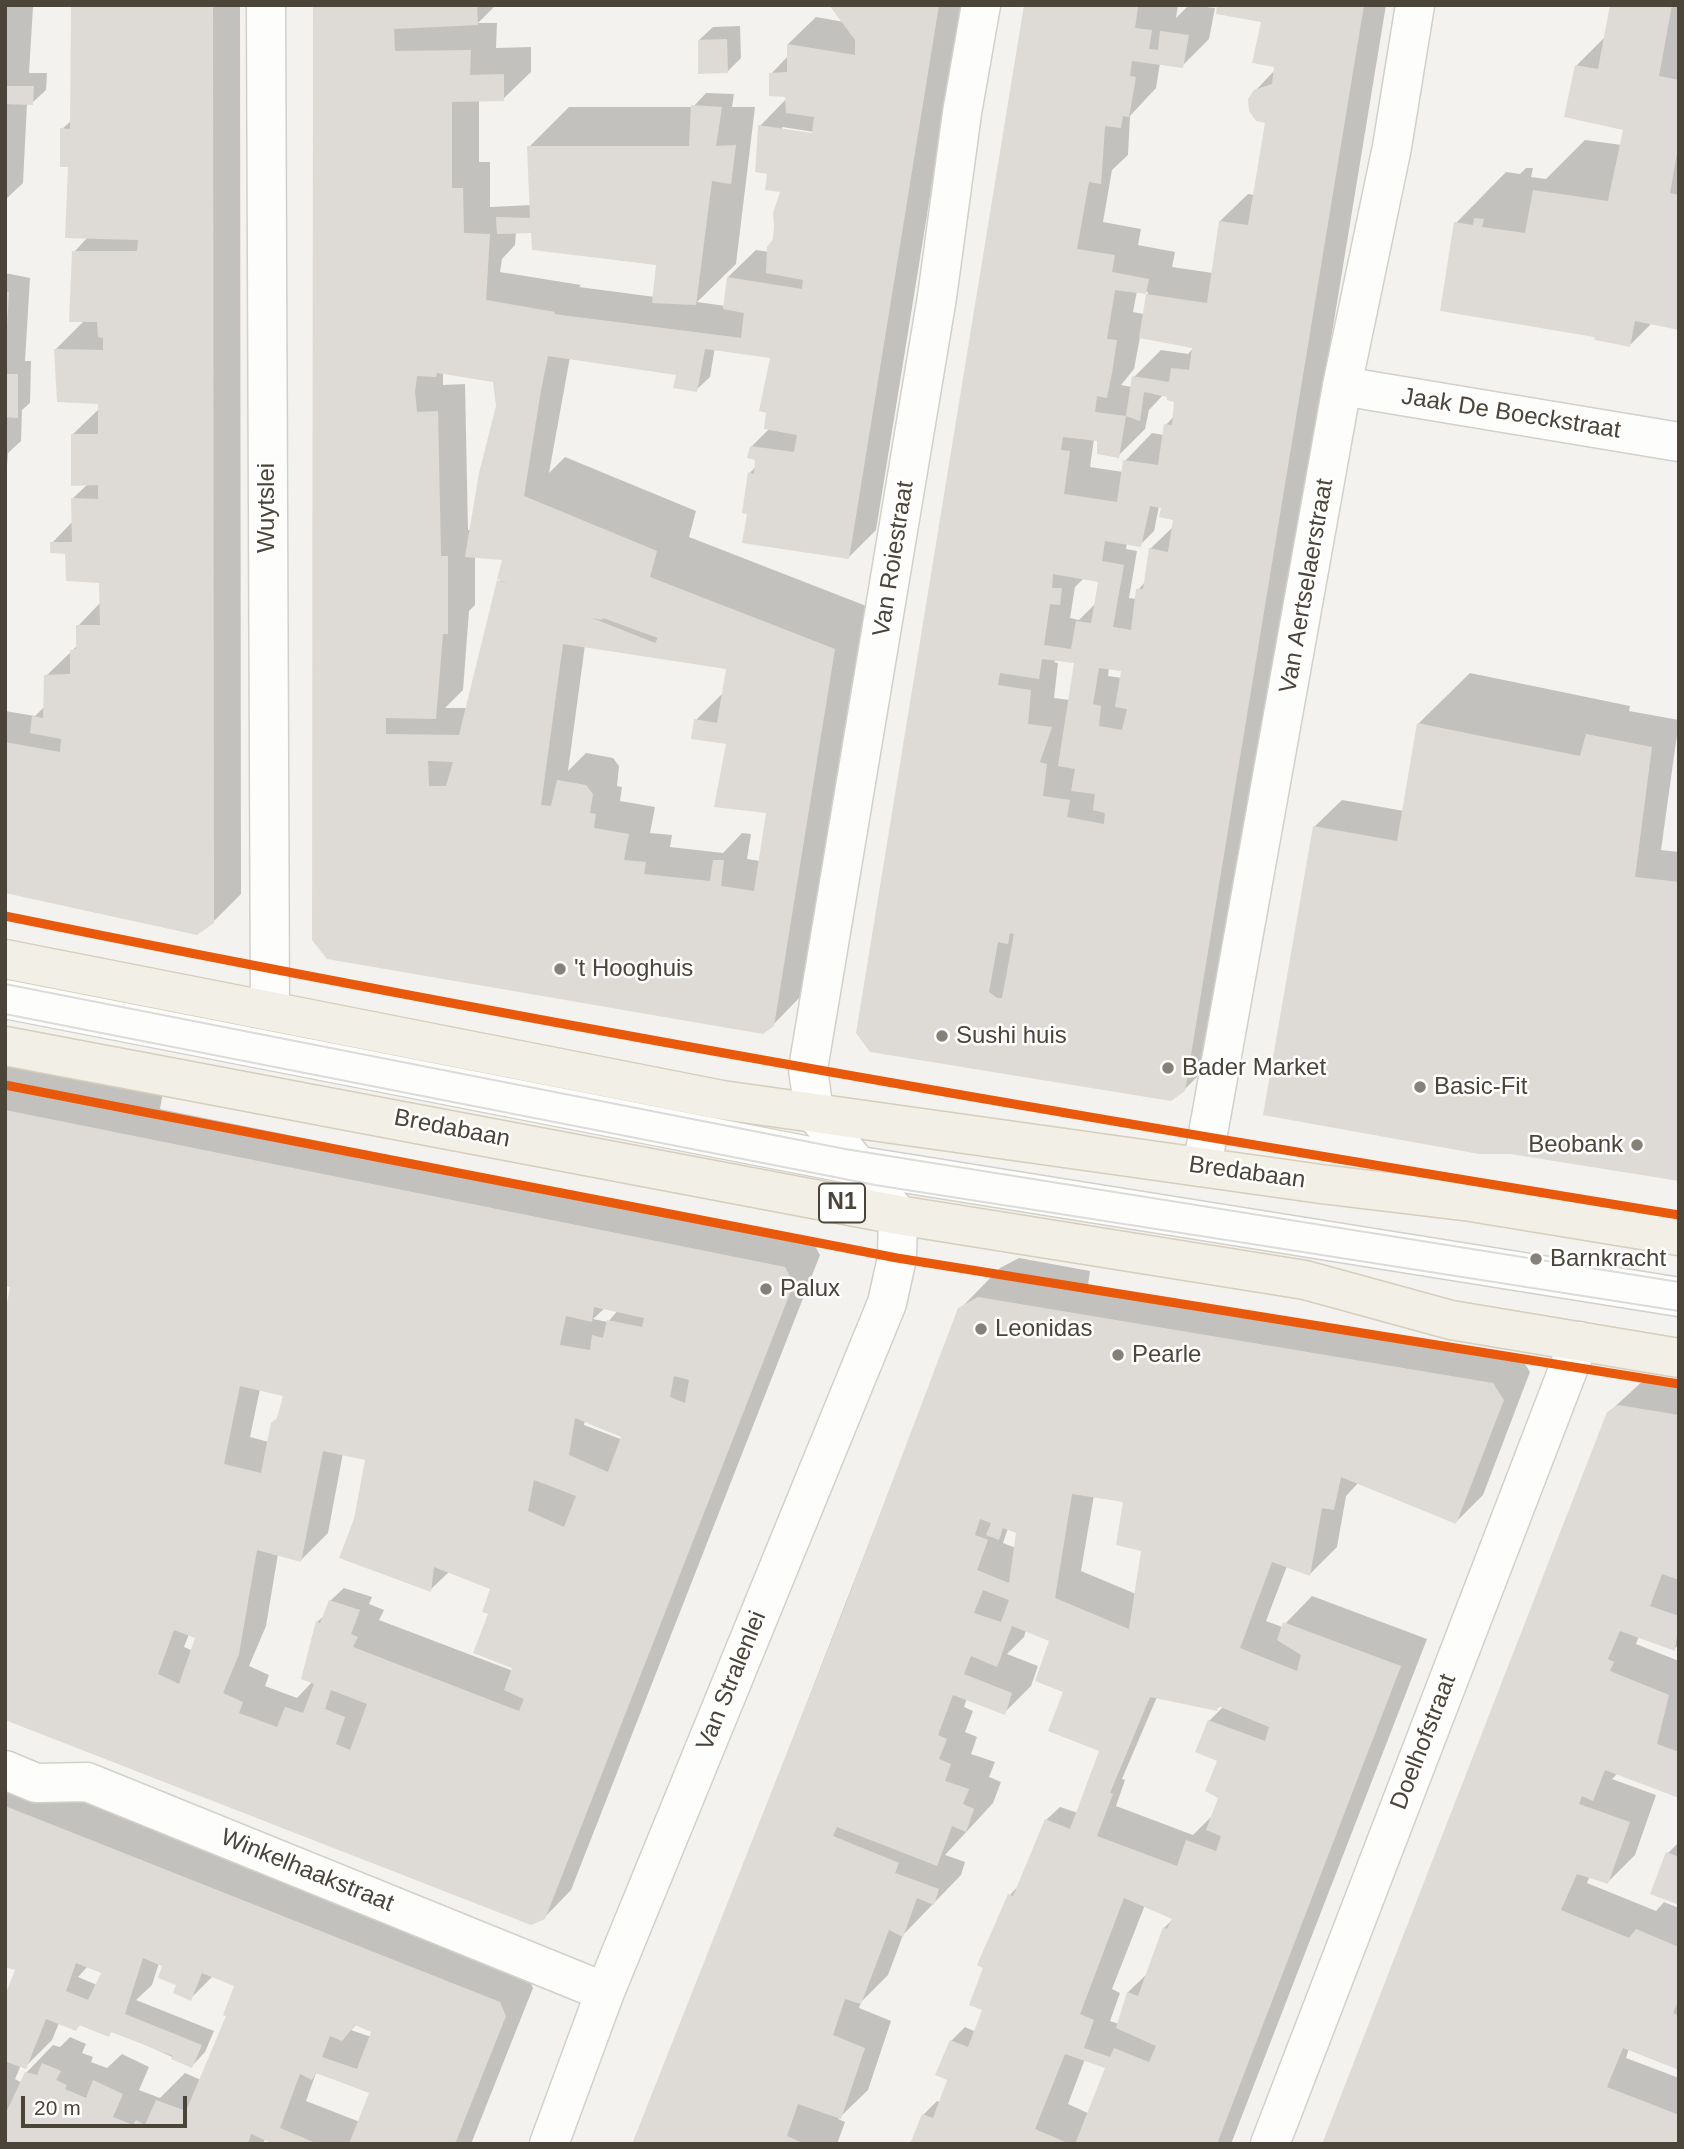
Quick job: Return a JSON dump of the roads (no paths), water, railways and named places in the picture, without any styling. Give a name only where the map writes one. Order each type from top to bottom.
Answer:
[{"type":"main road","name":"Bredabaan","points":[[5,959],[722,1100],[1471,1202],[1679,1236]]},
{"type":"main road","name":"Bredabaan","points":[[5,1046],[898,1215],[1305,1280],[1451,1320],[1679,1358]]},
{"type":"street","name":"Wuytslei","points":[[266,5],[270,1011]]},
{"type":"street","name":"Van Roiestraat","points":[[814,1112],[808,1069],[937,297],[962,113],[981,5]]},
{"type":"street","name":"Van Aertselaerstraat","points":[[1202,1167],[1342,386],[1392,147],[1415,5]]},
{"type":"street","name":"Jaak De Boeckstraat","points":[[1342,386],[1679,442]]},
{"type":"street","name":"Bredabaan","points":[[5,999],[860,1166],[1679,1297]]},
{"type":"street","points":[[814,1112],[898,1215]]},
{"type":"street","name":"Van Stralenlei","points":[[549,2144],[605,1992],[887,1303],[897,1258],[898,1215]]},
{"type":"street","name":"Doelhofstraat","points":[[1270,2144],[1579,1341]]},
{"type":"street","name":"Winkelhaakstraat","points":[[5,1770],[36,1783],[87,1782],[605,1992]]},
{"type":"tram line","points":[[5,984],[845,1149],[1679,1282]]},
{"type":"tram line","points":[[5,1014],[875,1185],[1679,1311]]},
{"type":"place","name":"'t Hooghuis","points":[[560,969]]},
{"type":"place","name":"Sushi huis","points":[[942,1036]]},
{"type":"place","name":"Bader Market","points":[[1168,1068]]},
{"type":"place","name":"Basic-Fit","points":[[1420,1087]]},
{"type":"place","name":"Beobank","points":[[1637,1145]]},
{"type":"place","name":"Barnkracht","points":[[1536,1259]]},
{"type":"place","name":"Palux","points":[[766,1289]]},
{"type":"place","name":"Leonidas","points":[[981,1329]]},
{"type":"place","name":"Pearle","points":[[1118,1355]]}]
